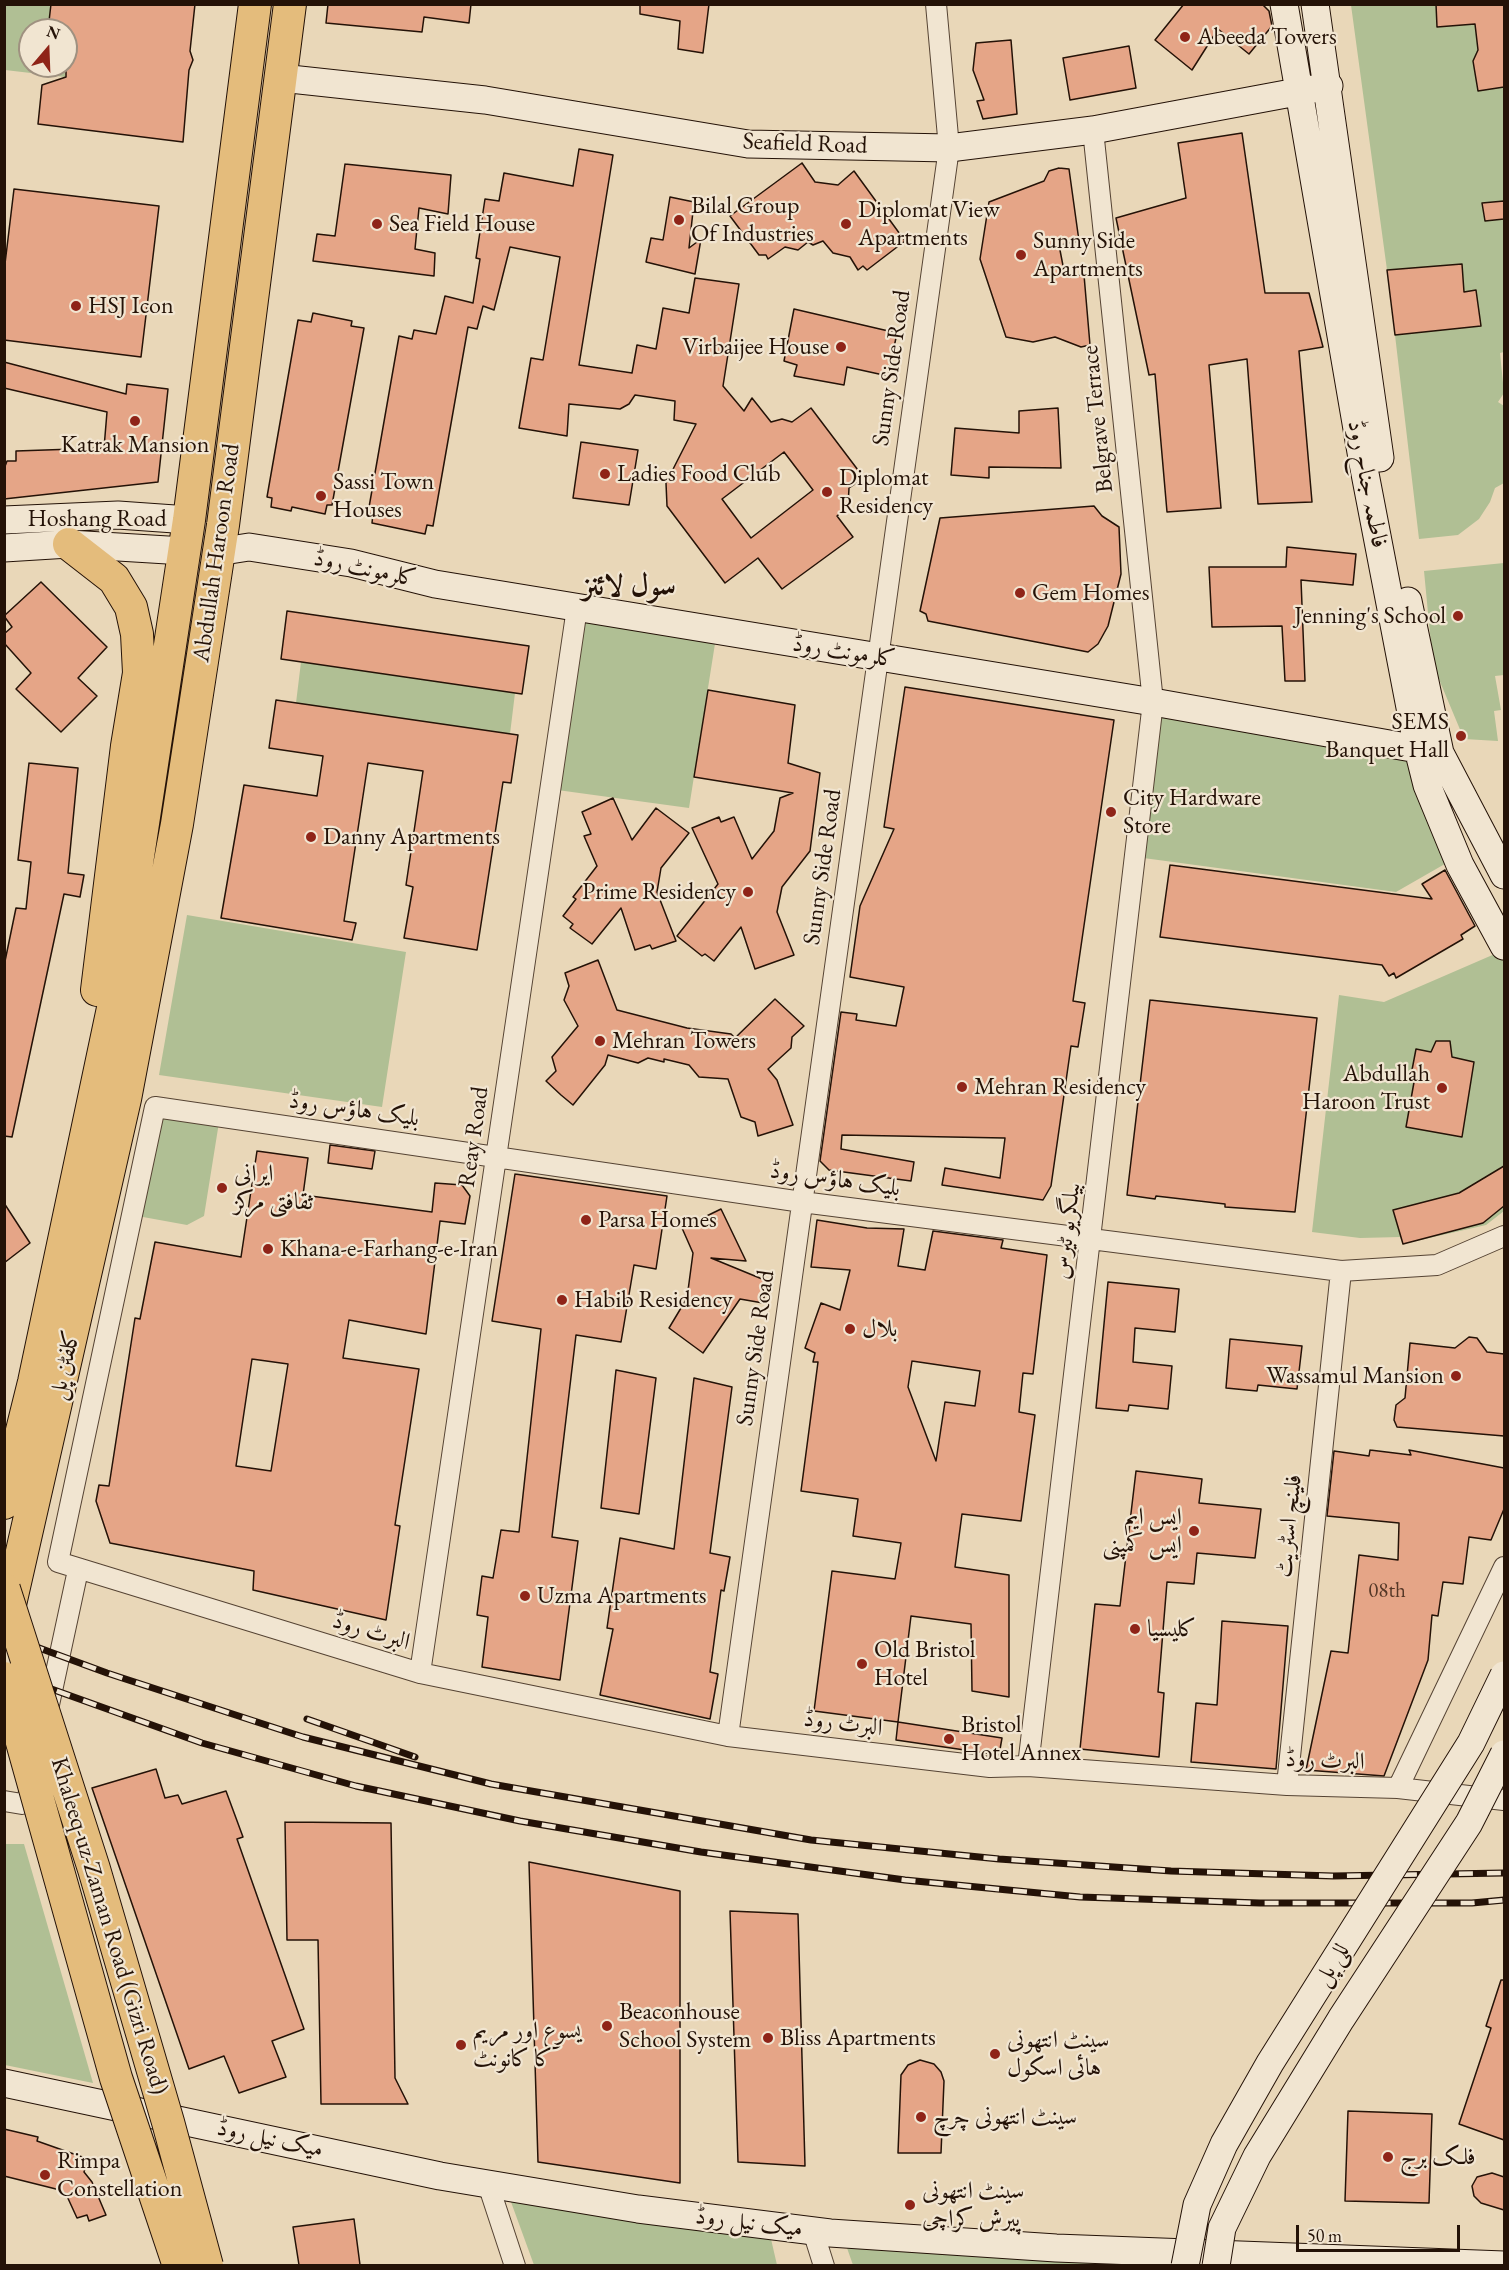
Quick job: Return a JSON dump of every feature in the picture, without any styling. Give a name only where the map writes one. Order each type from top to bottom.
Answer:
[{"type":"main road","name":"Abdullah Haroon Road","points":[[107,1088],[120,975],[189,520],[255,4]]},
{"type":"main road","name":"Abdullah Haroon Road","points":[[107,1088],[177,824],[220,538],[290,4]]},
{"type":"main road","points":[[69,544],[114,579],[130,607],[137,634],[139,673],[127,746],[97,990],[107,1088]]},
{"type":"main road","name":"کلفٹن پل","points":[[4,1503],[107,1088]]},
{"type":"main road","name":"کلفٹن پل","points":[[4,1630],[107,1088]]},
{"type":"main road","name":"Khaleeq-uz-Zaman Road (Gizri Road)","points":[[4,1589],[94,1869],[207,2265]]},
{"type":"main road","name":"Khaleeq-uz-Zaman Road (Gizri Road)","points":[[4,1678],[116,2079],[179,2265]]},
{"type":"street","name":"Sunny Side Road","points":[[728,1736],[949,148],[936,4]]},
{"type":"street","name":"فاطمہ جناح روڈ","points":[[1284,4],[1362,458],[1429,751],[1504,875]]},
{"type":"street","name":"فاطمہ جناح روڈ","points":[[1315,4],[1329,86],[1362,340],[1429,751],[1427,785],[1460,865],[1504,946]]},
{"type":"street","name":"Seafield Road","points":[[281,78],[485,100],[748,144],[949,148],[1093,130],[1329,86]]},
{"type":"street","name":"Belgrave Terrace","points":[[1093,130],[1153,702]]},
{"type":"street","name":"Hoshang Road","points":[[4,520],[118,515],[189,520]]},
{"type":"street","name":"کلرمونٹ روڈ","points":[[220,538],[249,547],[351,563],[435,584],[1153,702],[1429,751]]},
{"type":"street","name":"Hoshang Road","points":[[4,548],[69,544],[184,551]]},
{"type":"street","name":"Reay Road","points":[[420,1673],[577,608]]},
{"type":"street","name":"بیلگریو ٹیرس","points":[[1028,1766],[1153,702]]},
{"type":"street","name":"بلیک ہاؤس روڈ","points":[[58,1562],[155,1107],[497,1155],[802,1202],[1091,1241],[1341,1271],[1437,1265],[1504,1236]]},
{"type":"street","name":"فلینچ اسٹریٹ","points":[[1287,1785],[1341,1271]]},
{"type":"street","name":"البرٹ روڈ","points":[[58,1562],[420,1673],[728,1736],[990,1767],[1028,1766],[1287,1785],[1398,1788],[1504,1567]]},
{"type":"street","points":[[4,1801],[22,1804],[27,1800],[78,1570]]},
{"type":"street","name":"للی پل","points":[[1185,2265],[1197,2205],[1224,2144],[1270,2063],[1471,1743],[1504,1675]]},
{"type":"street","name":"للی پل","points":[[1216,2265],[1222,2228],[1257,2156],[1341,2019],[1469,1823],[1504,1754]]},
{"type":"street","points":[[1398,1788],[1504,1800]]},
{"type":"street","name":"میک نیل روڈ","points":[[4,2083],[440,2176],[638,2209],[813,2231],[1246,2260],[1504,2265]]},
{"type":"street","points":[[488,2184],[515,2265]]},
{"type":"street","points":[[813,2231],[824,2265]]},
{"type":"green space","points":[[5,5],[52,5],[59,18],[18,18],[18,72],[5,70]]},
{"type":"green space","points":[[1351,5],[1436,5],[1437,27],[1475,24],[1478,50],[1475,57],[1478,90],[1504,87],[1504,352],[1500,353],[1504,393],[1498,402],[1504,406],[1504,483],[1495,488],[1490,502],[1479,519],[1458,535],[1419,539],[1395,335],[1480,326],[1476,291],[1464,291],[1462,264],[1387,270]]},
{"type":"green space","name":"Jenning's School","points":[[1504,563],[1504,675],[1495,676],[1501,710],[1494,711],[1498,741],[1464,739],[1433,665],[1424,571]]},
{"type":"green space","points":[[577,608],[717,631],[689,808],[550,789]]},
{"type":"green space","points":[[301,662],[515,693],[510,734],[296,703]]},
{"type":"green space","points":[[1155,705],[1418,749],[1457,857],[1396,892],[1136,857]]},
{"type":"green space","points":[[187,915],[406,952],[382,1107],[159,1075]]},
{"type":"green space","points":[[1504,950],[1504,1211],[1486,1225],[1403,1244],[1400,1237],[1360,1238],[1312,1232],[1339,995],[1384,1002]]},
{"type":"green space","points":[[155,1107],[220,1116],[204,1216],[187,1225],[132,1215]]},
{"type":"green space","points":[[5,1844],[24,1844],[93,2083],[5,2065]]},
{"type":"green space","points":[[511,2202],[771,2239],[777,2265],[534,2265]]},
{"type":"green space","points":[[847,2248],[1120,2265],[853,2265]]},
{"type":"building","points":[[51,4],[195,4],[190,51],[193,60],[189,70],[183,142],[38,124],[42,85],[63,78],[78,78],[78,18],[49,18]]},
{"type":"building","points":[[328,4],[471,4],[469,23],[424,17],[422,32],[326,23]]},
{"type":"building","points":[[640,4],[709,4],[703,53],[678,49],[680,21],[640,14]]},
{"type":"building","name":"Abeeda Towers","points":[[1184,4],[1262,4],[1269,11],[1272,26],[1249,54],[1218,29],[1192,70],[1155,40]]},
{"type":"building","points":[[1436,4],[1504,4],[1504,87],[1478,91],[1473,61],[1478,50],[1475,24],[1437,27]]},
{"type":"building","points":[[1011,40],[1017,114],[983,119],[977,101],[984,100],[973,70],[976,43]]},
{"type":"building","points":[[1129,46],[1136,88],[1070,100],[1063,58]]},
{"type":"building","points":[[1242,133],[1265,293],[1309,293],[1323,347],[1299,351],[1312,502],[1258,504],[1247,359],[1209,365],[1221,508],[1167,512],[1155,374],[1149,375],[1116,218],[1186,198],[1178,143]]},
{"type":"building","points":[[579,149],[613,155],[579,365],[632,373],[637,345],[656,349],[663,308],[689,313],[695,278],[739,284],[723,386],[744,411],[752,398],[771,422],[782,419],[792,422],[811,408],[864,478],[849,488],[848,506],[837,516],[853,537],[782,589],[758,558],[725,583],[667,506],[666,483],[696,424],[674,420],[675,401],[635,395],[629,404],[620,409],[569,404],[567,436],[519,428],[531,358],[543,360],[560,257],[510,247],[494,310],[483,306],[477,329],[468,327],[433,526],[427,525],[425,534],[372,523],[373,514],[368,513],[399,336],[412,339],[414,330],[436,334],[445,296],[473,303],[480,259],[476,258],[485,199],[499,201],[504,173],[573,186]],"holes":[[[784,452],[813,490],[751,538],[722,499]]]},
{"type":"building","name":"Diplomat View Apartments","points":[[802,163],[815,182],[838,185],[854,171],[905,241],[867,270],[863,266],[858,270],[850,257],[833,253],[823,241],[813,245],[808,242],[798,250],[785,247],[768,259],[766,255],[759,255],[730,216]]},
{"type":"building","name":"Sea Field House","points":[[345,164],[451,175],[448,214],[419,208],[415,249],[435,253],[434,276],[313,261],[317,234],[335,236]]},
{"type":"building","name":"Sunny Side Apartments","points":[[1059,168],[1069,169],[1079,241],[1059,245],[1065,276],[1084,275],[1090,345],[1081,347],[1055,337],[1033,342],[1006,337],[980,259],[989,202],[1044,181],[1049,171]]},
{"type":"building","name":"HSJ Icon","points":[[14,189],[159,206],[141,357],[4,340],[4,272]]},
{"type":"building","name":"Bilal Group Of Industries","points":[[670,197],[694,202],[689,248],[701,239],[695,274],[646,262],[651,238],[663,240]]},
{"type":"building","points":[[1504,201],[1504,219],[1485,221],[1482,203]]},
{"type":"building","points":[[1462,264],[1464,292],[1476,290],[1481,326],[1395,335],[1387,270]]},
{"type":"building","name":"Virbaijee House","points":[[794,309],[897,333],[888,376],[847,367],[844,385],[794,376],[797,365],[784,361]]},
{"type":"building","points":[[313,313],[352,321],[351,326],[364,328],[332,505],[327,505],[325,514],[292,507],[291,511],[271,507],[272,498],[267,497],[298,320],[311,322]]},
{"type":"building","name":"Katrak Mansion","points":[[4,362],[126,394],[127,384],[168,389],[158,482],[4,499],[4,469],[7,461],[16,461],[16,451],[104,448],[107,412],[4,388]]},
{"type":"building","points":[[1058,408],[1061,468],[989,467],[989,478],[951,475],[955,428],[1019,433],[1019,411]]},
{"type":"building","name":"Ladies Food Club","points":[[581,442],[638,450],[629,505],[573,498]]},
{"type":"building","name":"Gem Homes","points":[[1094,506],[1102,516],[1119,527],[1121,574],[1108,626],[1098,644],[1088,652],[928,621],[926,614],[920,611],[940,518]]},
{"type":"building","points":[[1287,547],[1356,554],[1353,585],[1301,580],[1305,681],[1285,681],[1282,626],[1212,627],[1209,567],[1286,567]]},
{"type":"building","points":[[41,582],[107,647],[78,678],[97,696],[61,732],[16,689],[31,673],[4,643],[4,634],[12,627],[4,616]]},
{"type":"building","points":[[287,611],[529,646],[522,694],[281,659]]},
{"type":"building","points":[[905,687],[1114,720],[1073,1001],[1085,1003],[1078,1047],[1071,1046],[1051,1186],[1043,1200],[942,1185],[945,1168],[1000,1178],[1005,1138],[842,1135],[841,1149],[914,1162],[911,1181],[829,1170],[820,1161],[841,1012],[857,1014],[856,1020],[896,1026],[904,987],[850,977],[860,906],[894,829],[884,827]]},
{"type":"building","points":[[708,690],[795,705],[788,763],[820,773],[810,851],[782,887],[777,912],[794,955],[755,969],[741,927],[714,961],[705,954],[702,956],[677,936],[718,884],[692,828],[719,817],[721,822],[734,817],[752,859],[774,831],[780,798],[793,793],[694,777]]},
{"type":"building","points":[[276,700],[518,735],[511,783],[503,782],[477,950],[404,938],[413,887],[406,885],[423,771],[368,763],[344,921],[356,923],[352,940],[221,918],[244,785],[317,796],[323,756],[269,748]]},
{"type":"building","points":[[29,763],[78,768],[68,873],[84,875],[80,897],[64,894],[12,1137],[4,1136],[4,966],[16,908],[26,909],[31,862],[18,860]]},
{"type":"building","points":[[613,798],[632,840],[656,808],[689,833],[661,868],[657,892],[676,941],[652,949],[650,945],[635,950],[621,908],[592,944],[570,928],[573,924],[563,916],[576,899],[573,897],[597,866],[584,836],[591,834],[582,812]]},
{"type":"building","points":[[1170,865],[1432,899],[1422,884],[1445,870],[1475,926],[1461,935],[1463,939],[1396,978],[1394,973],[1389,976],[1382,965],[1160,937]]},
{"type":"building","points":[[598,960],[617,1010],[687,1028],[731,1034],[735,1038],[775,999],[804,1026],[792,1037],[791,1048],[768,1069],[777,1080],[793,1125],[758,1136],[755,1122],[741,1117],[728,1079],[699,1077],[689,1065],[664,1059],[664,1062],[648,1058],[638,1063],[608,1055],[605,1065],[573,1105],[561,1095],[546,1081],[556,1071],[552,1057],[578,1026],[564,1000],[569,986],[565,973]]},
{"type":"building","points":[[1150,1000],[1317,1018],[1295,1212],[1225,1207],[1225,1204],[1127,1195]]},
{"type":"building","name":"Abdullah Haroon Trust","points":[[1436,1041],[1450,1041],[1452,1057],[1474,1062],[1462,1137],[1406,1127],[1416,1071],[1412,1070],[1416,1049],[1431,1052]]},
{"type":"building","points":[[330,1145],[375,1151],[372,1169],[328,1163]]},
{"type":"building","points":[[257,1151],[308,1158],[303,1195],[432,1212],[435,1183],[462,1185],[470,1196],[465,1224],[440,1221],[426,1334],[349,1320],[343,1358],[419,1369],[395,1525],[400,1526],[386,1620],[253,1590],[254,1571],[110,1543],[96,1501],[99,1485],[109,1486],[135,1318],[140,1319],[155,1242],[241,1257]],"holes":[[[252,1359],[288,1364],[271,1471],[236,1466]]]},
{"type":"building","points":[[1504,1166],[1504,1206],[1483,1223],[1403,1244],[1393,1210],[1459,1193]]},
{"type":"building","points":[[515,1174],[667,1196],[656,1269],[634,1265],[621,1342],[576,1335],[552,1537],[578,1541],[560,1680],[482,1667],[488,1617],[477,1615],[482,1576],[493,1578],[501,1530],[519,1532],[541,1329],[492,1321]]},
{"type":"building","points":[[4,1203],[30,1243],[4,1263]]},
{"type":"building","points":[[721,1209],[746,1261],[711,1258],[767,1281],[763,1303],[740,1299],[703,1353],[669,1328],[687,1298],[693,1253],[682,1228]]},
{"type":"building","points":[[817,1220],[867,1228],[904,1229],[898,1266],[925,1270],[933,1231],[1003,1240],[1001,1248],[1047,1255],[1033,1374],[1023,1373],[1019,1412],[1035,1415],[1021,1521],[962,1514],[955,1567],[1009,1575],[1009,1697],[972,1691],[971,1624],[911,1616],[898,1722],[814,1711],[832,1571],[895,1579],[901,1543],[853,1536],[858,1499],[801,1491],[818,1362],[813,1362],[815,1353],[805,1348],[821,1303],[840,1310],[850,1270],[811,1267]],"holes":[[[912,1361],[980,1371],[975,1406],[945,1402],[936,1461],[908,1387]]]},
{"type":"building","points":[[1108,1282],[1179,1289],[1175,1332],[1135,1328],[1133,1362],[1172,1366],[1168,1409],[1129,1405],[1128,1411],[1096,1408]]},
{"type":"building","name":"Wassamul Mansion","points":[[1469,1337],[1477,1338],[1487,1352],[1504,1354],[1504,1436],[1397,1427],[1394,1420],[1396,1405],[1405,1398],[1410,1343],[1455,1348]]},
{"type":"building","points":[[1230,1339],[1302,1346],[1297,1389],[1258,1385],[1257,1391],[1226,1388]]},
{"type":"building","points":[[616,1370],[656,1378],[639,1514],[601,1508]]},
{"type":"building","points":[[694,1378],[732,1387],[710,1553],[730,1557],[724,1591],[721,1590],[710,1672],[718,1674],[710,1719],[600,1695],[613,1629],[607,1628],[620,1538],[674,1549]]},
{"type":"building","points":[[1370,1450],[1411,1455],[1409,1450],[1504,1468],[1504,1509],[1491,1540],[1469,1537],[1463,1584],[1443,1582],[1438,1616],[1432,1615],[1428,1660],[1384,1776],[1306,1770],[1331,1651],[1348,1653],[1359,1555],[1398,1560],[1399,1523],[1327,1516],[1334,1451],[1369,1456]]},
{"type":"building","points":[[1136,1471],[1202,1479],[1199,1503],[1261,1509],[1255,1558],[1197,1553],[1194,1584],[1167,1582],[1158,1692],[1164,1693],[1159,1757],[1080,1749],[1095,1604],[1120,1606]]},
{"type":"building","points":[[1222,1621],[1288,1626],[1276,1769],[1191,1762],[1196,1703],[1217,1705]]},
{"type":"building","name":"Bristol Hotel Annex","points":[[898,1722],[1002,1738],[999,1755],[896,1740]]},
{"type":"building","points":[[156,1769],[165,1798],[178,1795],[182,1804],[226,1791],[243,1837],[237,1839],[304,2029],[272,2041],[286,2077],[239,2093],[224,2056],[189,2069],[92,1788]]},
{"type":"building","points":[[285,1822],[391,1823],[395,2078],[408,2104],[321,2104],[318,1940],[287,1940]]},
{"type":"building","name":"Beaconhouse School System","points":[[529,1862],[680,1891],[680,2183],[538,2162]]},
{"type":"building","name":"Bliss Apartments","points":[[730,1911],[798,1914],[805,2166],[738,2162]]},
{"type":"building","points":[[1501,1980],[1504,1980],[1504,2140],[1459,2124],[1491,2028],[1486,2026]]},
{"type":"building","name":"سینٹ انتھونی چرچ","points":[[920,2060],[934,2064],[941,2072],[944,2081],[941,2153],[898,2153],[901,2075],[908,2065]]},
{"type":"building","name":"فلک برج","points":[[1348,2111],[1432,2114],[1429,2203],[1345,2201]]},
{"type":"building","name":"Rimpa Constellation","points":[[4,2129],[38,2137],[37,2141],[88,2159],[84,2172],[92,2182],[106,2215],[89,2221],[87,2215],[77,2218],[66,2194],[60,2190],[4,2176]]},
{"type":"building","points":[[1492,2173],[1504,2177],[1504,2210],[1481,2203],[1474,2196],[1472,2186],[1477,2177]]},
{"type":"building","points":[[354,2219],[360,2265],[299,2265],[293,2227]]},
{"type":"railway","points":[[4,1635],[107,1673],[303,1737],[491,1784],[811,1840],[999,1859],[1171,1871],[1333,1876],[1504,1873]]},
{"type":"railway","points":[[4,1672],[202,1743],[356,1786],[520,1821],[701,1852],[905,1880],[1080,1897],[1260,1903],[1472,1903],[1504,1900]]},
{"type":"railway","points":[[307,1719],[415,1757]]},
{"type":"place","name":"Abeeda Towers","points":[[1185,37]]},
{"type":"place","name":"Bilal Group Of Industries","points":[[679,220]]},
{"type":"place","name":"Sea Field House","points":[[377,224]]},
{"type":"place","name":"Diplomat View Apartments","points":[[846,224]]},
{"type":"place","name":"Sunny Side Apartments","points":[[1021,255]]},
{"type":"place","name":"HSJ Icon","points":[[76,306]]},
{"type":"place","name":"Virbaijee House","points":[[841,347]]},
{"type":"place","name":"Katrak Mansion","points":[[135,421]]},
{"type":"place","name":"Ladies Food Club","points":[[605,474]]},
{"type":"place","name":"Diplomat Residency","points":[[827,492]]},
{"type":"place","name":"Sassi Town Houses","points":[[321,496]]},
{"type":"place","name":"Gem Homes","points":[[1020,593]]},
{"type":"place","name":"Jenning's School","points":[[1458,616]]},
{"type":"place","name":"SEMS Banquet Hall","points":[[1461,736]]},
{"type":"place","name":"City Hardware Store","points":[[1111,812]]},
{"type":"place","name":"Danny Apartments","points":[[311,837]]},
{"type":"place","name":"Prime Residency","points":[[748,892]]},
{"type":"place","name":"Mehran Towers","points":[[600,1041]]},
{"type":"place","name":"Mehran Residency","points":[[962,1087]]},
{"type":"place","name":"Abdullah Haroon Trust","points":[[1442,1088]]},
{"type":"place","name":"ایرانی ثقافتی مرکز","points":[[222,1188]]},
{"type":"place","name":"Parsa Homes","points":[[586,1220]]},
{"type":"place","name":"Khana-e-Farhang-e-Iran","points":[[268,1249]]},
{"type":"place","name":"Habib Residency","points":[[562,1300]]},
{"type":"place","name":"بلال","points":[[850,1329]]},
{"type":"place","name":"Wassamul Mansion","points":[[1456,1376]]},
{"type":"place","name":"ایس ایم ایس کمپنی","points":[[1194,1531]]},
{"type":"place","name":"Uzma Apartments","points":[[525,1596]]},
{"type":"place","name":"کلیسیا","points":[[1135,1629]]},
{"type":"place","name":"Old Bristol Hotel","points":[[862,1664]]},
{"type":"place","name":"Bristol Hotel Annex","points":[[949,1739]]},
{"type":"place","name":"Beaconhouse School System","points":[[607,2026]]},
{"type":"place","name":"Bliss Apartments","points":[[768,2038]]},
{"type":"place","name":"یسوع اور مریم کا کانونٹ","points":[[461,2045]]},
{"type":"place","name":"سینٹ انتھونی ہائی اسکول","points":[[995,2054]]},
{"type":"place","name":"سینٹ انتھونی چرچ","points":[[921,2117]]},
{"type":"place","name":"فلک برج","points":[[1388,2157]]},
{"type":"place","name":"Rimpa Constellation","points":[[45,2175]]},
{"type":"place","name":"سینٹ انتھونی پیرش کراچی","points":[[910,2205]]},
{"type":"district","name":"سول لائنز","points":[[629,587]]}]
